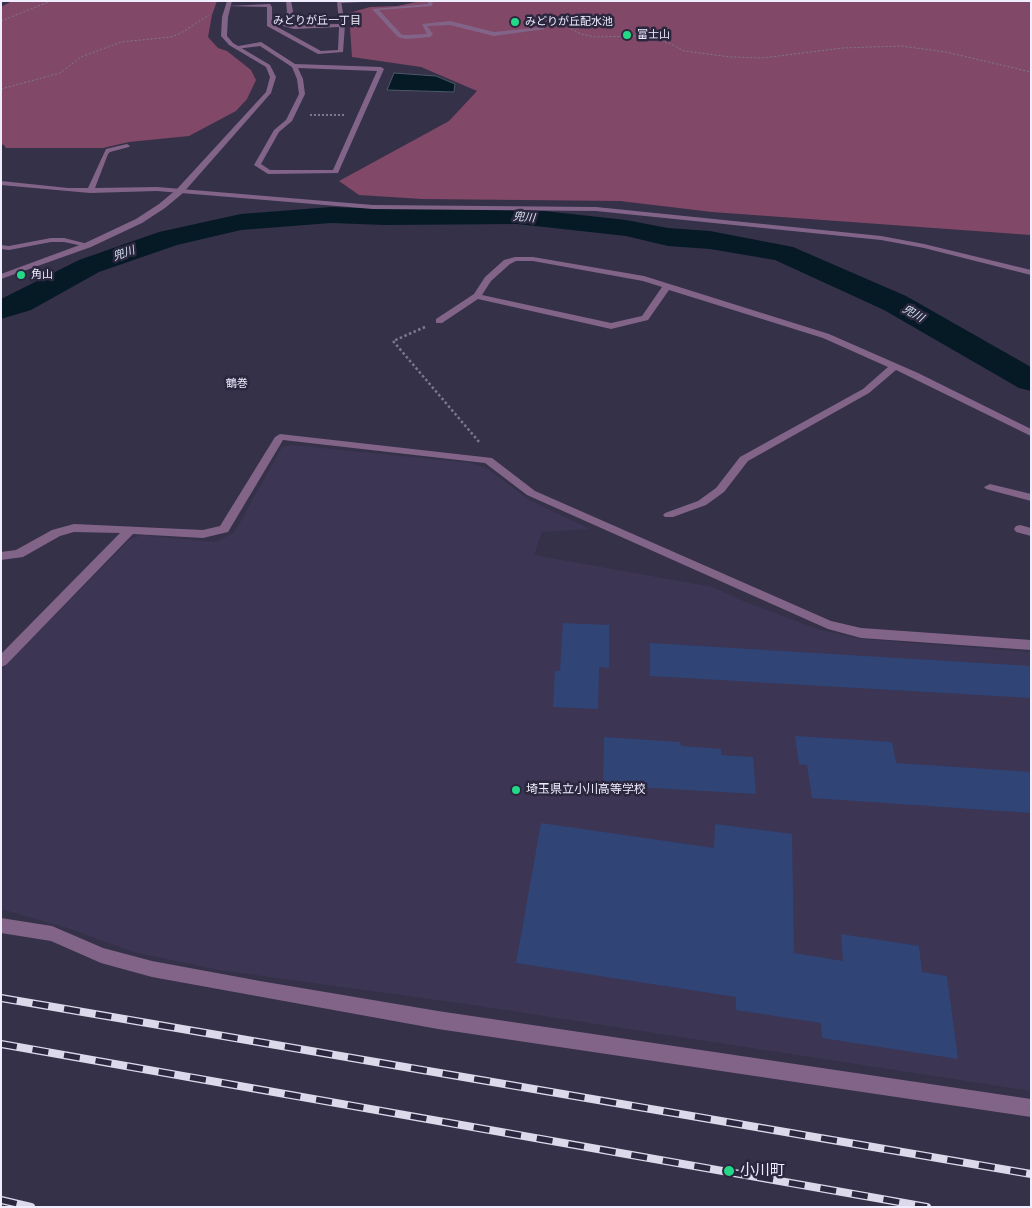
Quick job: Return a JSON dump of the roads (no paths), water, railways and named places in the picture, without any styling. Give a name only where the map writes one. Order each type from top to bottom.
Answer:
[{"type":"street","points":[[294,1],[288,1],[290,11],[285,24],[294,27],[342,26]]},
{"type":"street","points":[[1,277],[88,246],[139,221],[180,191],[269,92],[272,77],[268,66],[236,47],[224,36],[225,17],[229,4],[268,5],[270,7],[269,26],[320,53],[341,51],[342,26],[340,2],[384,1]]},
{"type":"street","points":[[431,1],[430,5],[375,9],[400,36],[406,37],[428,36],[430,34],[424,25],[450,24],[494,34],[542,29]]},
{"type":"street","points":[[236,47],[261,44],[294,66],[300,79],[302,94],[292,115],[276,131],[257,165],[268,172],[336,172],[381,69],[294,66]]},
{"type":"street","points":[[90,191],[108,150],[127,146]]},
{"type":"street","points":[[1,183],[90,191],[140,188],[373,207],[596,209],[881,238],[924,246],[1031,273]]},
{"type":"street","points":[[1,247],[9,248],[58,240],[88,246]]},
{"type":"street","points":[[439,321],[477,296],[488,279],[507,262],[515,259],[551,262],[644,280],[826,336],[895,366],[1031,433]]},
{"type":"street","points":[[477,296],[611,326],[645,318],[667,287]]},
{"type":"street","points":[[669,515],[702,504],[720,490],[744,459],[866,391],[895,366]]},
{"type":"street","points":[[1,556],[19,554],[56,533],[74,528],[204,534],[224,529],[280,437],[488,460],[531,493],[828,625],[861,634],[1031,645]]},
{"type":"street","points":[[990,488],[1031,498]]},
{"type":"street","points":[[1,662],[130,530]]},
{"type":"street","points":[[1,924],[52,934],[101,955],[152,969],[240,985],[438,1020],[1031,1108]]},
{"type":"water","points":[[394,73],[436,76],[455,84],[454,92],[387,90]]},
{"type":"waterway","name":"兜川","points":[[1,310],[20,303],[89,266],[169,238],[241,222],[331,215],[385,217],[517,216],[626,228],[668,237],[710,240],[783,253],[895,303],[1031,381]]},
{"type":"railway","points":[[1,998],[1031,1174]]},
{"type":"railway","points":[[1,1044],[927,1207]]},
{"type":"railway","points":[[1,1200],[31,1207]]},
{"type":"place","name":"みどりが丘配水池","points":[[515,22]]},
{"type":"place","name":"富士山","points":[[627,35]]},
{"type":"place","name":"角山","points":[[21,275]]},
{"type":"place","name":"埼玉県立小川高等学校","points":[[516,790]]},
{"type":"place","name":"小川町","points":[[729,1171]]},
{"type":"district","name":"みどりが丘一丁目","points":[[317,21]]},
{"type":"district","name":"鶴巻","points":[[237,384]]}]
